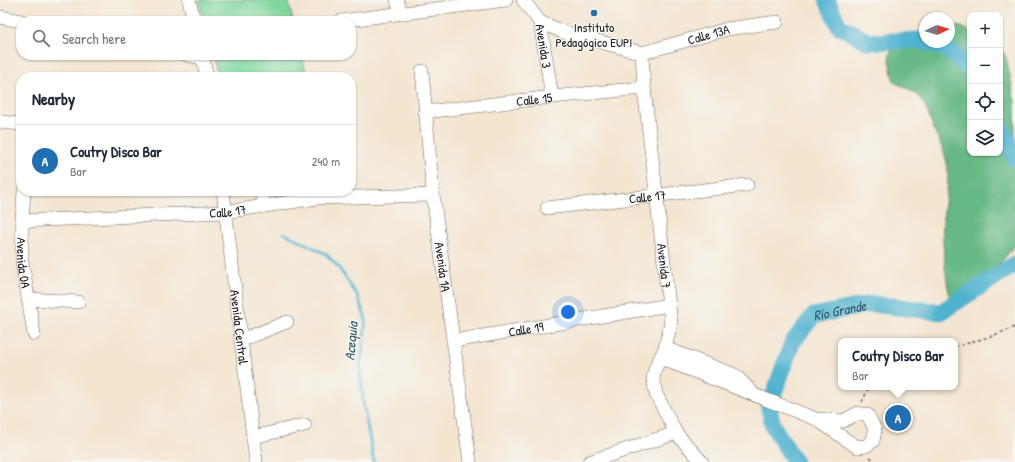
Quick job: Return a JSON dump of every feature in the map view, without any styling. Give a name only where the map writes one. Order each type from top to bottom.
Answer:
[{"type":"street","points":[[189,0],[193,16]]},
{"type":"street","points":[[397,0],[401,14]]},
{"type":"street","points":[[356,19],[506,0]]},
{"type":"street","name":"Avenida 3","points":[[523,0],[540,22],[552,97]]},
{"type":"street","points":[[0,17],[16,20]]},
{"type":"street","points":[[540,22],[563,32],[642,53]]},
{"type":"street","name":"Calle 13A","points":[[642,53],[727,30],[777,22]]},
{"type":"street","name":"Avenida 7","points":[[642,53],[644,88],[671,323],[662,353],[655,369],[653,380],[656,394],[676,433],[702,462]]},
{"type":"street","points":[[203,60],[206,72]]},
{"type":"street","name":"Avenida 1A","points":[[422,71],[434,195],[470,462]]},
{"type":"street","name":"Calle 15","points":[[425,112],[644,88]]},
{"type":"street","points":[[0,122],[16,124]]},
{"type":"street","name":"Calle 17","points":[[547,208],[747,184]]},
{"type":"street","name":"Calle 17","points":[[22,221],[225,212],[317,198],[434,195]]},
{"type":"street","name":"Avenida 0A","points":[[24,196],[22,261],[34,334]]},
{"type":"street","name":"Avenida Central","points":[[223,196],[256,462]]},
{"type":"street","points":[[263,196],[264,206]]},
{"type":"street","points":[[28,299],[78,302]]},
{"type":"street","name":"Calle 19","points":[[453,341],[669,305]]},
{"type":"street","points":[[241,340],[287,322]]},
{"type":"street","points":[[662,353],[735,375],[759,397],[816,419],[857,446],[866,446],[873,442],[875,430],[868,415],[858,413],[843,421],[816,419]]},
{"type":"street","points":[[253,437],[305,425]]},
{"type":"street","points":[[589,462],[676,433]]},
{"type":"path","points":[[958,346],[992,336],[1015,327]]},
{"type":"path","points":[[858,413],[868,390]]},
{"type":"green space","points":[[199,0],[288,0],[292,16],[203,16]]},
{"type":"green space","points":[[955,27],[961,27],[967,30],[967,156],[1003,156],[1003,52],[1006,57],[1015,103],[1015,245],[997,267],[978,284],[950,299],[945,269],[943,240],[943,220],[948,180],[947,162],[924,104],[916,94],[894,82],[889,60],[891,49],[904,35],[919,33],[919,48],[955,48]]},
{"type":"green space","points":[[214,60],[303,60],[306,72],[217,72]]},
{"type":"waterway","points":[[827,0],[839,26],[869,42],[919,40]]},
{"type":"waterway","points":[[945,48],[967,66]]},
{"type":"waterway","points":[[1003,131],[1015,160]]},
{"type":"waterway","name":"Acequia","points":[[284,233],[326,254],[339,268],[357,295],[366,319],[360,369],[364,409],[374,462]]},
{"type":"waterway","name":"Río Grande","points":[[795,462],[773,426],[769,408],[792,343],[813,316],[872,304],[941,312],[1015,264]]},
{"type":"place","name":"Instituto Pedagógico EUPI","points":[[594,13]]},
{"type":"place","name":"Coutry Disco Bar","points":[[898,418]]}]
